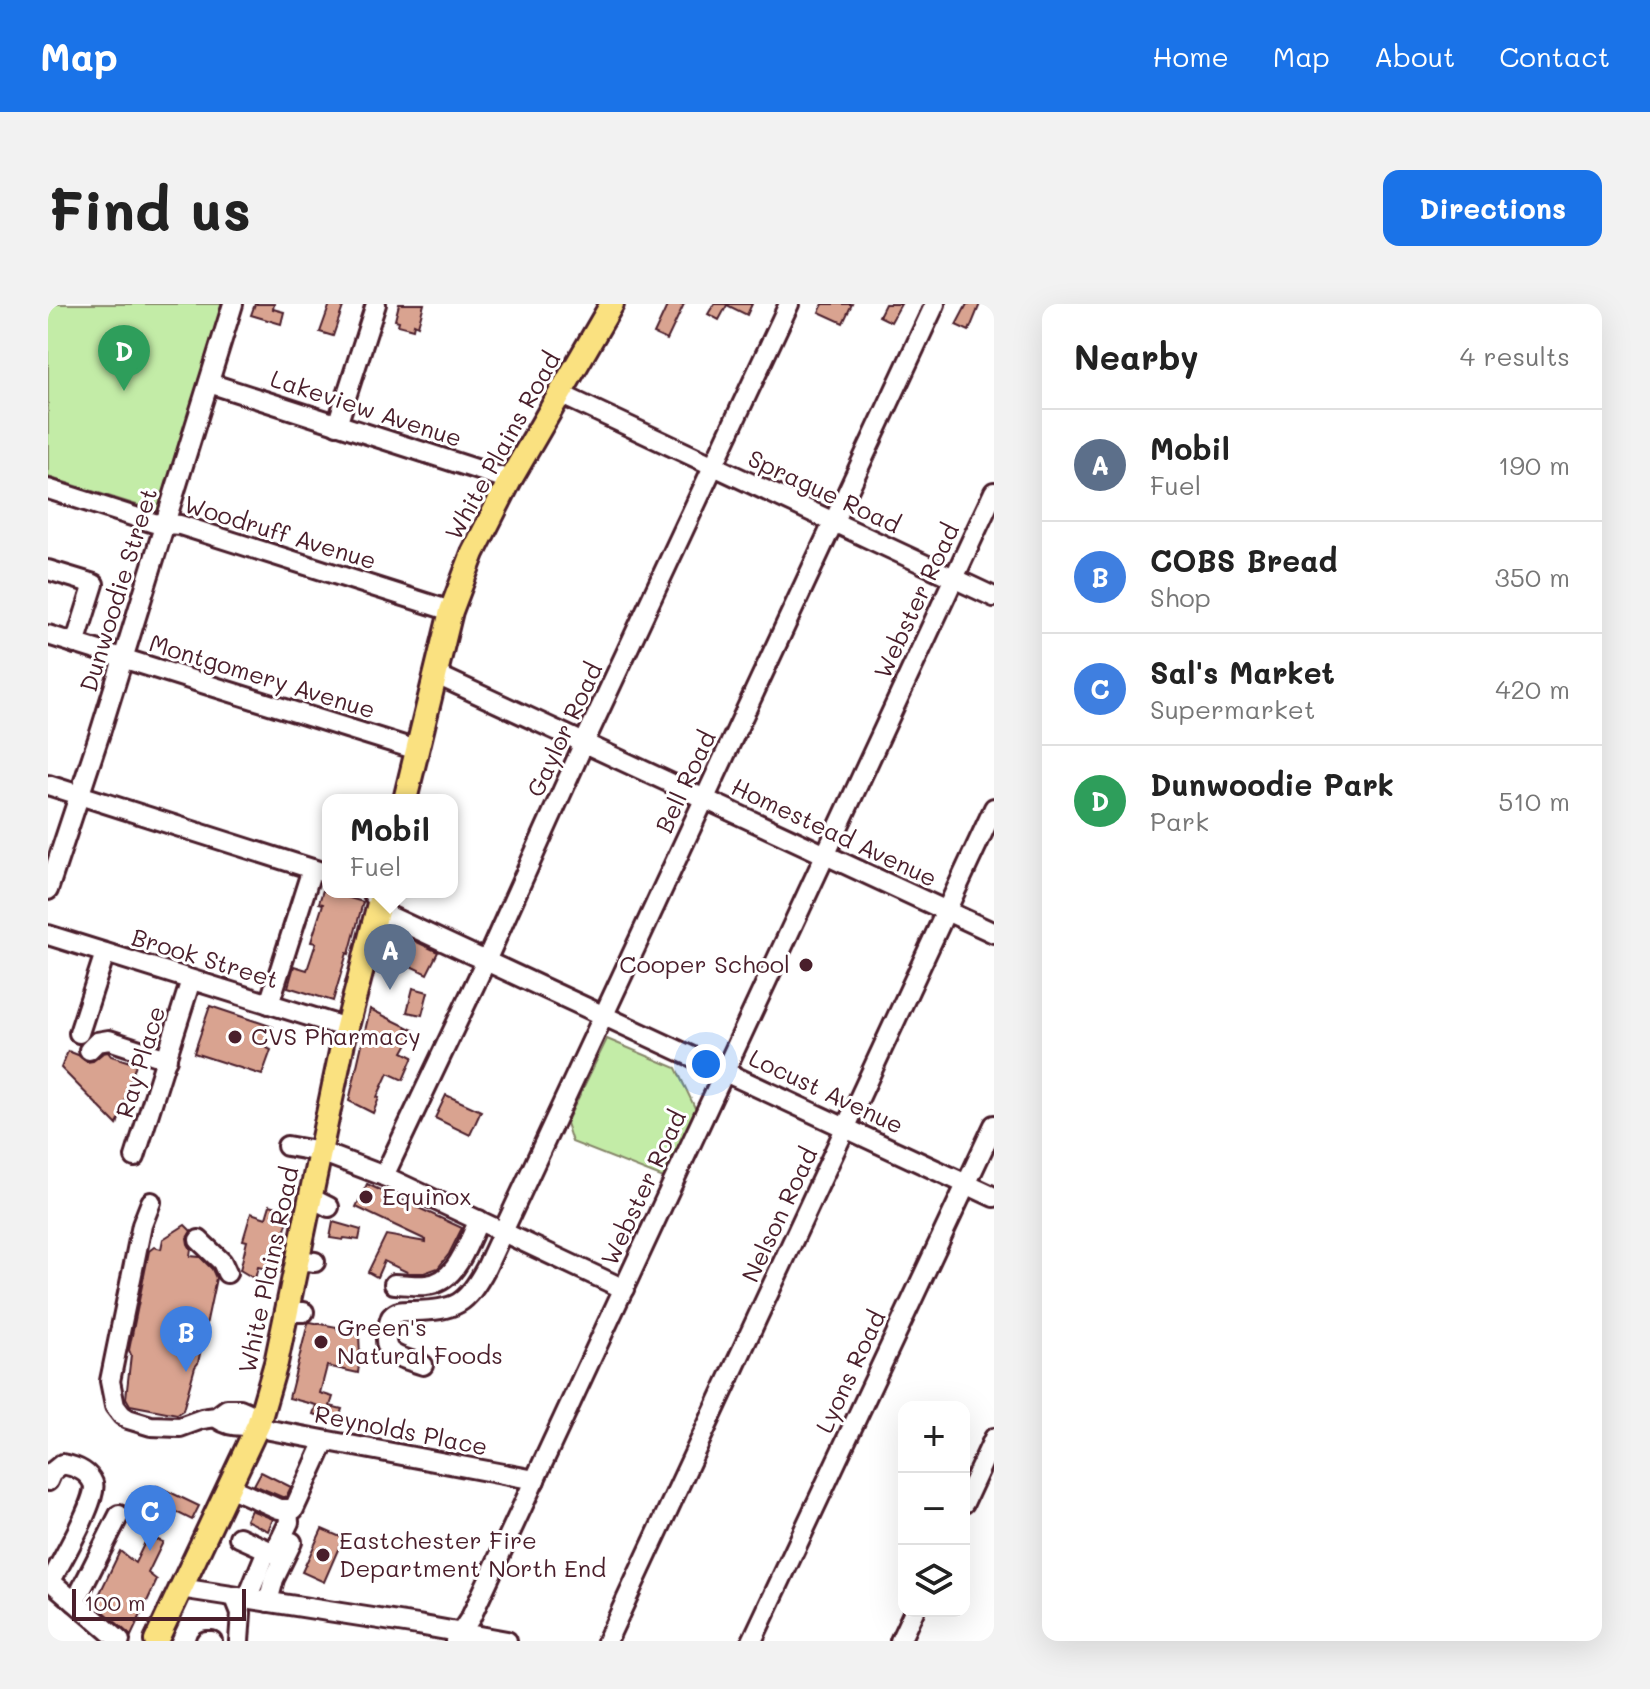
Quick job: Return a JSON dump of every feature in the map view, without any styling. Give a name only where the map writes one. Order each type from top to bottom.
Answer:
[{"type":"main road","name":"White Plains Road","points":[[406,794],[451,611],[473,553],[510,480],[612,304]]},
{"type":"main road","name":"White Plains Road","points":[[156,1641],[258,1425],[295,1312],[320,1203],[321,1152],[378,898]]},
{"type":"street","name":"Dunwoodie Street","points":[[48,890],[233,304]]},
{"type":"street","points":[[337,425],[376,304]]},
{"type":"street","name":"Gaylor Road","points":[[384,1176],[789,304]]},
{"type":"street","name":"Bell Road","points":[[423,1365],[386,1349],[387,1326],[391,1317],[398,1312],[456,1305],[480,1280],[935,304]]},
{"type":"street","name":"Lakeview Avenue","points":[[209,383],[510,480]]},
{"type":"street","name":"Sprague Road","points":[[560,394],[994,597]]},
{"type":"street","name":"Woodruff Avenue","points":[[48,489],[154,523],[180,525],[451,611]]},
{"type":"street","name":"Webster Road","points":[[449,1636],[471,1617],[994,492]]},
{"type":"street","points":[[48,570],[94,584],[75,644]]},
{"type":"street","name":"Montgomery Avenue","points":[[48,635],[417,750]]},
{"type":"street","name":"Homestead Avenue","points":[[435,674],[994,933]]},
{"type":"street","points":[[48,785],[320,872],[269,1004]]},
{"type":"street","name":"Nelson Road","points":[[607,1641],[994,808]]},
{"type":"street","name":"Locust Avenue","points":[[379,898],[389,916],[994,1197]]},
{"type":"street","name":"Brook Street","points":[[48,935],[347,1028]]},
{"type":"street","points":[[79,1033],[105,953]]},
{"type":"street","name":"Ray Place","points":[[135,1157],[191,980]]},
{"type":"street","points":[[89,1050],[97,1042],[109,1040],[167,1059]]},
{"type":"street","name":"Lyons Road","points":[[752,1641],[994,1125]]},
{"type":"street","points":[[287,1146],[321,1152],[384,1176],[624,1289]]},
{"type":"street","name":"Reynolds Place","points":[[151,1202],[142,1225],[110,1381],[115,1406],[122,1415],[151,1426],[180,1427],[227,1409],[240,1409],[247,1412],[258,1425],[270,1430],[325,1441],[354,1441],[535,1480]]},
{"type":"street","points":[[394,1284],[428,1285],[452,1273],[479,1220]]},
{"type":"street","points":[[199,1240],[222,1262],[227,1273]]},
{"type":"street","points":[[970,1490],[994,1438]]},
{"type":"street","points":[[229,1487],[279,1509],[294,1509],[325,1441]]},
{"type":"street","points":[[48,1481],[52,1472],[62,1464],[83,1472],[93,1483],[94,1492],[85,1515],[49,1580],[120,1641]]},
{"type":"street","points":[[239,1537],[274,1553],[289,1522],[288,1509]]},
{"type":"street","points":[[75,1602],[119,1515]]},
{"type":"street","points":[[268,1602],[274,1579],[300,1526]]},
{"type":"street","points":[[239,1641],[241,1598],[267,1550]]},
{"type":"street","points":[[180,1588],[449,1636],[507,1641]]},
{"type":"street","points":[[900,1641],[911,1617]]},
{"type":"green space","points":[[48,304],[227,304],[164,509],[159,512],[48,477]]},
{"type":"green space","points":[[607,1039],[676,1068],[696,1110],[666,1179],[572,1142],[566,1123]]},
{"type":"building","points":[[255,304],[274,304],[273,309],[284,312],[281,324],[251,315]]},
{"type":"building","points":[[330,304],[344,304],[333,336],[320,332]]},
{"type":"building","points":[[399,304],[424,304],[418,326],[414,324],[413,329],[398,325],[399,321],[395,320]]},
{"type":"building","points":[[668,304],[684,304],[667,340],[654,334]]},
{"type":"building","points":[[714,304],[752,304],[747,315],[727,305],[719,320],[708,314]]},
{"type":"building","points":[[823,304],[852,304],[843,323],[819,312]]},
{"type":"building","points":[[885,304],[901,304],[891,322],[879,316]]},
{"type":"building","points":[[967,304],[980,304],[969,331],[956,325]]},
{"type":"building","points":[[322,893],[322,898],[350,898],[363,902],[333,1001],[288,987],[294,966],[307,970],[316,943],[311,942],[323,904],[319,903]]},
{"type":"building","points":[[394,931],[438,952],[427,974],[383,953]]},
{"type":"building","points":[[413,988],[428,992],[422,1015],[407,1012]]},
{"type":"building","name":"CVS Pharmacy","points":[[210,1006],[273,1027],[267,1048],[271,1050],[262,1075],[194,1053]]},
{"type":"building","points":[[370,1009],[415,1031],[403,1052],[413,1057],[403,1080],[388,1073],[373,1113],[349,1101]]},
{"type":"building","points":[[68,1051],[87,1062],[108,1052],[111,1056],[136,1064],[117,1125],[61,1068]]},
{"type":"building","points":[[446,1095],[481,1111],[470,1135],[435,1118]]},
{"type":"building","points":[[367,1184],[462,1228],[438,1268],[424,1273],[409,1273],[384,1261],[377,1277],[368,1272],[386,1235],[426,1240],[356,1207]]},
{"type":"building","points":[[270,1205],[291,1211],[275,1271],[258,1267],[255,1279],[240,1270],[247,1241],[243,1240],[251,1213],[266,1218]]},
{"type":"building","points":[[333,1222],[361,1230],[359,1240],[330,1238]]},
{"type":"building","points":[[185,1225],[191,1231],[187,1238],[190,1256],[200,1257],[216,1278],[198,1363],[183,1410],[177,1414],[130,1405],[126,1398],[129,1350],[149,1251],[154,1247],[161,1249],[163,1239]]},
{"type":"building","points":[[310,1322],[359,1334],[358,1373],[327,1366],[320,1393],[333,1397],[330,1406],[342,1409],[338,1421],[313,1414],[316,1405],[289,1398]]},
{"type":"building","points":[[261,1472],[291,1487],[286,1497],[254,1485]]},
{"type":"building","points":[[157,1486],[199,1506],[192,1520],[150,1499]]},
{"type":"building","points":[[251,1510],[273,1519],[268,1531],[246,1520]]},
{"type":"building","name":"Eastchester Fire Department North End","points":[[322,1529],[343,1538],[324,1582],[302,1572]]},
{"type":"building","points":[[148,1536],[163,1542],[148,1573],[157,1580],[131,1636],[101,1609],[99,1595],[120,1551],[135,1563]]},
{"type":"place","name":"Dunwoodie Park","points":[[124,391]]},
{"type":"place","name":"Cooper School","points":[[806,965]]},
{"type":"place","name":"Mobil","points":[[390,990]]},
{"type":"place","name":"CVS Pharmacy","points":[[235,1037]]},
{"type":"place","name":"Equinox","points":[[366,1197]]},
{"type":"place","name":"Green's Natural Foods","points":[[321,1342]]},
{"type":"place","name":"COBS Bread","points":[[186,1372]]},
{"type":"place","name":"Sal's Market","points":[[150,1551]]},
{"type":"place","name":"Eastchester Fire Department North End","points":[[323,1555]]}]
